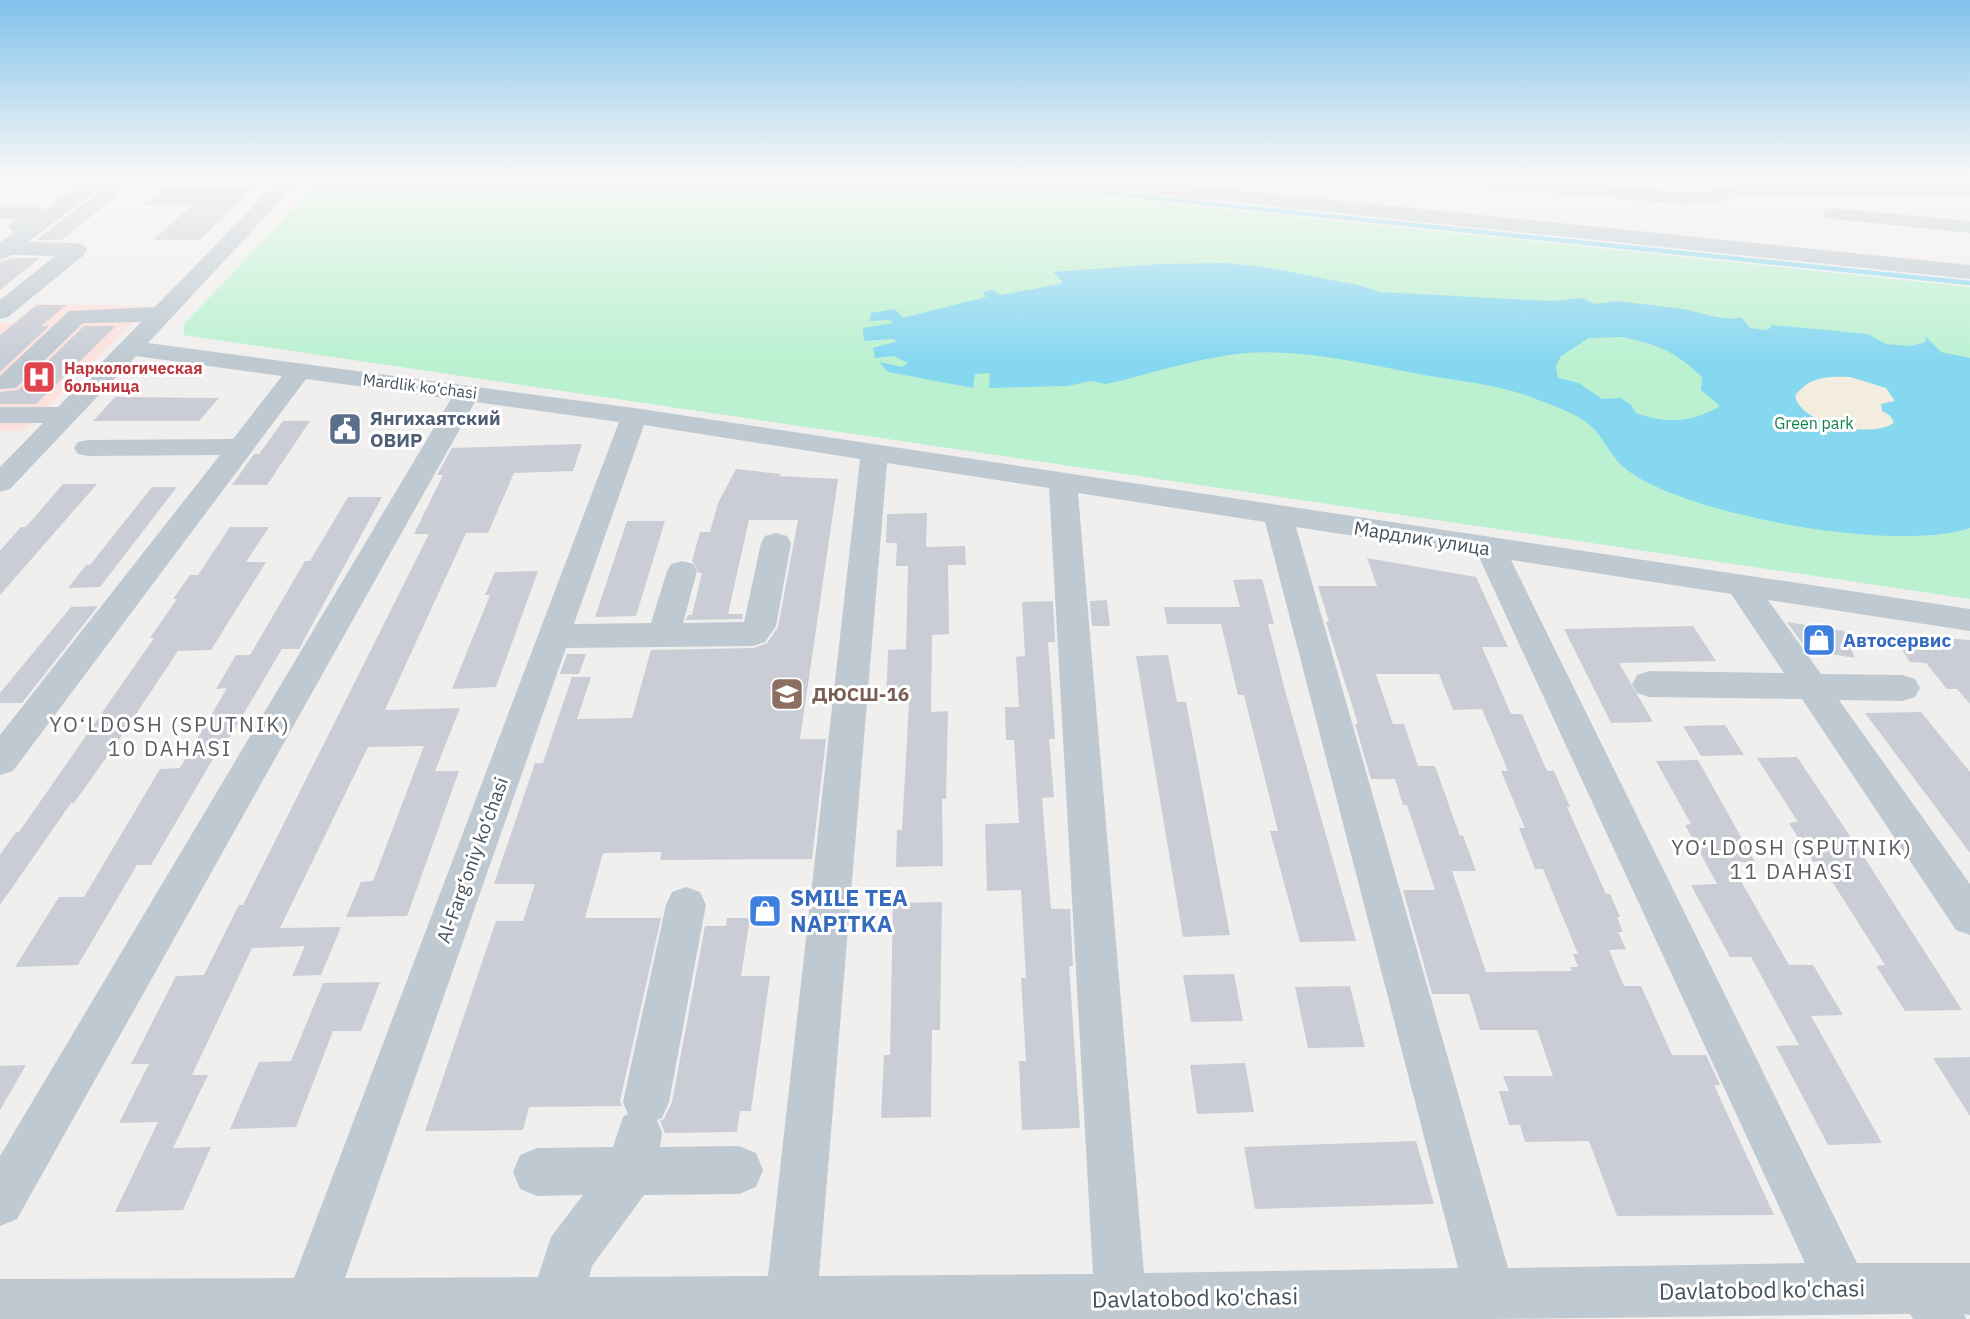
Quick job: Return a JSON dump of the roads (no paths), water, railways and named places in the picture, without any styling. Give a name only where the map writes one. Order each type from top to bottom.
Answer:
[{"type":"street","points":[[0,483],[236,237]]},
{"type":"street","points":[[1628,237],[1970,272]]},
{"type":"street","points":[[1849,237],[1865,261]]},
{"type":"street","points":[[0,312],[76,250],[4,246]]},
{"type":"street","points":[[7,383],[77,316],[163,314]]},
{"type":"street","name":"Mardlik ko‘chasi","points":[[132,348],[634,415],[874,453]]},
{"type":"street","points":[[0,761],[300,370]]},
{"type":"street","points":[[0,1202],[468,392]]},
{"type":"street","points":[[0,415],[66,415]]},
{"type":"street","name":"Al-Farg‘oniy ko‘chasi","points":[[310,1304],[634,415]]},
{"type":"street","points":[[88,447],[241,447]]},
{"type":"street","points":[[791,1302],[874,453]]},
{"type":"street","name":"Мардлик улица","points":[[874,453],[1970,620]]},
{"type":"street","points":[[1063,482],[1120,1298]]},
{"type":"street","points":[[1278,516],[1490,1293]]},
{"type":"street","points":[[553,636],[747,635],[758,631],[776,543]]},
{"type":"street","points":[[1490,548],[1843,1288]]},
{"type":"street","points":[[663,636],[682,571]]},
{"type":"street","points":[[1742,586],[1970,917]]},
{"type":"street","points":[[1650,684],[1903,688]]},
{"type":"street","points":[[556,1311],[569,1255],[639,1135],[686,905]]},
{"type":"street","points":[[537,1172],[639,1135],[739,1170]]},
{"type":"street","name":"Davlatobod ko'chasi","points":[[0,1305],[310,1304],[556,1311],[791,1302],[1007,1310],[1120,1298],[1317,1308],[1490,1293],[1843,1288],[1945,1299]]},
{"type":"water","points":[[1227,263],[1271,268],[1380,292],[1552,301],[1583,298],[1595,304],[1616,301],[1684,309],[1716,317],[1741,317],[1750,328],[1767,330],[1773,325],[1868,334],[1886,344],[1911,346],[1926,342],[1925,336],[1941,352],[1970,358],[1970,528],[1937,535],[1895,536],[1794,526],[1743,515],[1656,487],[1617,461],[1588,423],[1554,406],[1490,386],[1335,358],[1290,353],[1246,353],[1193,362],[1106,384],[1091,381],[1067,386],[989,388],[990,373],[975,374],[973,388],[888,372],[879,362],[902,367],[908,363],[894,356],[875,358],[873,348],[898,341],[864,341],[863,328],[894,323],[889,320],[870,321],[871,313],[895,309],[903,318],[986,297],[983,292],[992,290],[1001,295],[1060,284],[1062,281],[1053,272],[1161,264]],"holes":[[[1623,337],[1657,346],[1683,361],[1702,377],[1701,390],[1720,406],[1689,419],[1658,419],[1636,413],[1631,405],[1621,398],[1602,399],[1579,383],[1558,378],[1556,366],[1561,356],[1589,338]],[[1827,377],[1851,377],[1886,388],[1895,401],[1881,404],[1882,411],[1891,416],[1894,423],[1870,430],[1823,422],[1800,406],[1795,396],[1800,389],[1813,381]]]},
{"type":"waterway","points":[[1524,237],[1970,283]]},
{"type":"place","name":"Наркологическая больница","points":[[39,377]]},
{"type":"place","name":"Янгихаятский ОВИР","points":[[345,429]]},
{"type":"place","name":"Автосервис","points":[[1819,640]]},
{"type":"place","name":"ДЮСШ-16","points":[[787,694]]},
{"type":"place","name":"SMILE TEA NAPITKA","points":[[765,911]]},
{"type":"district","name":"YO‘LDOSH (SPUTNIK) 10 DAHASI","points":[[170,737]]},
{"type":"district","name":"YO‘LDOSH (SPUTNIK) 11 DAHASI","points":[[1792,860]]},
{"type":"park label","name":"Green park","points":[[1814,423]]}]
